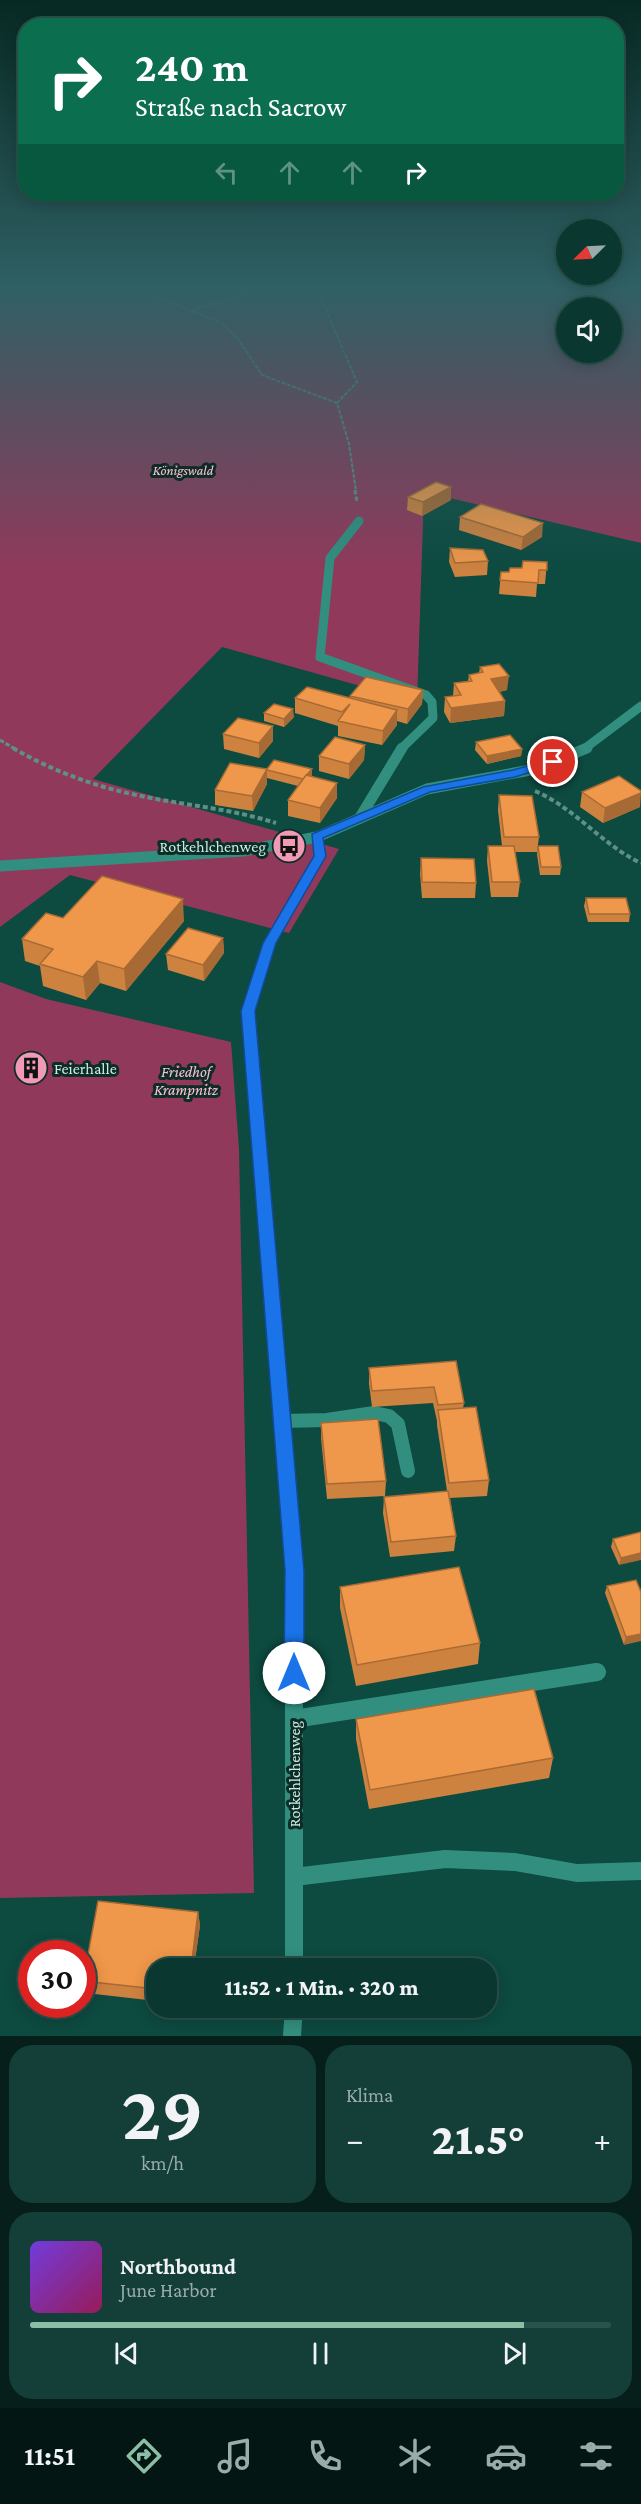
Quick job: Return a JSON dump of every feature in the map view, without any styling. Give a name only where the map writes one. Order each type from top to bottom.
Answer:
[{"type":"street","points":[[359,521],[330,558],[320,657],[420,692],[432,702],[434,718],[403,746],[359,820]]},
{"type":"street","points":[[0,866],[243,851],[317,837],[427,789],[536,769],[586,748],[641,706]]},
{"type":"street","name":"Rotkehlchenweg","points":[[294,1958],[294,1571],[248,1011],[269,943],[320,856],[317,837]]},
{"type":"street","points":[[282,1421],[327,1420],[374,1413],[389,1416],[398,1425],[408,1471]]},
{"type":"street","points":[[294,1719],[597,1672]]},
{"type":"street","points":[[294,1877],[445,1859],[515,1862],[577,1873],[641,1871]]},
{"type":"street","points":[[292,2036],[293,2018]]},
{"type":"path","points":[[286,384],[337,403]]},
{"type":"path","points":[[337,403],[355,384]]},
{"type":"path","points":[[337,403],[349,444],[359,521]]},
{"type":"path","points":[[0,740],[47,768],[130,794],[248,814],[317,837]]},
{"type":"path","points":[[527,790],[538,791],[583,820],[631,860],[641,863]]},
{"type":"green space","name":"Königswald","points":[[0,384],[641,384],[641,543],[424,492],[417,702],[222,647],[93,779],[339,849],[289,933],[70,875],[0,927]]},
{"type":"green space","name":"Friedhof Krampnitz","points":[[0,982],[46,999],[231,1042],[239,1149],[254,1893],[0,1898]]},
{"type":"building","points":[[436,482],[451,487],[423,502],[408,497]]},
{"type":"building","points":[[481,504],[543,523],[523,537],[460,517]]},
{"type":"building","points":[[450,548],[483,550],[488,561],[455,563]]},
{"type":"building","points":[[523,561],[547,562],[547,570],[539,570],[538,583],[500,580],[501,572],[509,572],[510,568],[522,568]]},
{"type":"building","points":[[499,664],[509,676],[491,679],[505,701],[451,708],[445,697],[461,695],[454,683],[472,681],[469,675],[483,672],[480,667]]},
{"type":"building","points":[[366,677],[423,690],[408,709],[350,696]]},
{"type":"building","points":[[307,687],[397,710],[383,731],[338,721],[350,704],[342,712],[295,698]]},
{"type":"building","points":[[274,704],[293,709],[284,719],[264,713]]},
{"type":"building","points":[[238,718],[273,726],[259,743],[223,734]]},
{"type":"building","points":[[510,735],[522,749],[487,756],[476,742]]},
{"type":"building","points":[[335,737],[365,745],[349,764],[319,756]]},
{"type":"building","points":[[274,760],[312,769],[303,779],[267,770]]},
{"type":"building","points":[[230,763],[267,769],[252,796],[215,790]]},
{"type":"building","points":[[306,775],[337,783],[320,808],[288,800]]},
{"type":"building","points":[[619,776],[641,793],[605,808],[582,792]]},
{"type":"building","points":[[499,795],[532,796],[539,837],[504,837]]},
{"type":"building","points":[[488,846],[514,846],[520,882],[492,882]]},
{"type":"building","points":[[538,846],[558,846],[561,867],[541,867]]},
{"type":"building","points":[[421,858],[474,859],[476,883],[422,882]]},
{"type":"building","points":[[102,876],[183,899],[124,969],[97,961],[83,977],[40,964],[53,949],[22,939],[46,913],[63,918]]},
{"type":"building","points":[[586,898],[626,898],[630,914],[589,914]]},
{"type":"building","points":[[188,928],[223,938],[203,965],[166,954]]},
{"type":"building","points":[[26,1051],[42,1056],[32,1068],[17,1062]]},
{"type":"building","points":[[456,1361],[464,1403],[438,1405],[434,1387],[372,1391],[369,1368]]},
{"type":"building","points":[[476,1407],[489,1480],[449,1483],[438,1410]]},
{"type":"building","points":[[378,1419],[386,1481],[327,1484],[321,1423]]},
{"type":"building","points":[[448,1491],[456,1536],[391,1542],[384,1497]]},
{"type":"building","points":[[641,1532],[641,1553],[621,1558],[613,1539]]},
{"type":"building","points":[[459,1567],[480,1643],[357,1665],[340,1587]]},
{"type":"building","points":[[636,1580],[641,1592],[641,1634],[626,1637],[607,1586]]},
{"type":"building","points":[[534,1689],[553,1758],[370,1790],[356,1719]]},
{"type":"building","points":[[98,1901],[198,1912],[192,1958],[146,1958],[146,1988],[96,1982],[96,1940],[91,1940]]},
{"type":"place","name":"Rotkehlchenweg","points":[[289,846]]},
{"type":"place","name":"Feierhalle","points":[[31,1068]]},
{"type":"route","points":[[294,1673],[294,1571],[248,1011],[269,943],[320,856],[317,837],[427,789],[515,774],[553,762]]}]
